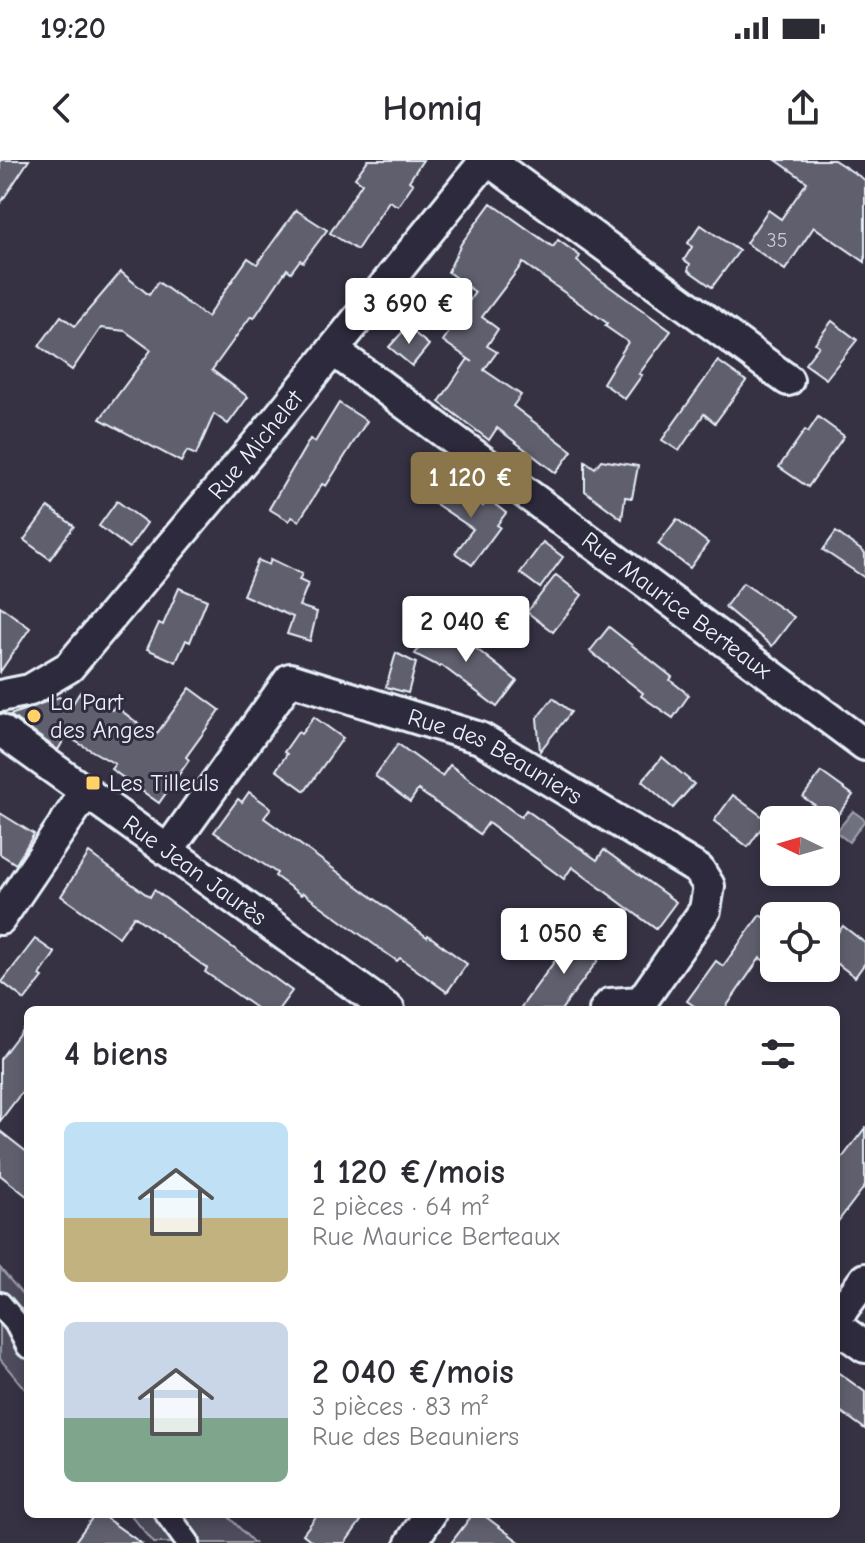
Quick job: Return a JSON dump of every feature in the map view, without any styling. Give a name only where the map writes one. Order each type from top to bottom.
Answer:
[{"type":"street","name":"Rue Michelet","points":[[0,696],[30,690],[69,667],[487,160]]},
{"type":"street","points":[[487,160],[788,380]]},
{"type":"street","name":"Rue Maurice Berteaux","points":[[333,350],[865,745]]},
{"type":"street","name":"Rue des Beauniers","points":[[168,850],[290,679],[480,738],[699,870],[709,886],[705,910],[641,1002],[608,1006]]},
{"type":"street","name":"Rue Jean Jaurès","points":[[0,730],[383,1006]]},
{"type":"street","points":[[0,919],[86,792]]},
{"type":"street","points":[[840,1313],[865,1279]]},
{"type":"street","points":[[0,1304],[24,1338]]},
{"type":"street","points":[[840,1329],[865,1347]]},
{"type":"street","points":[[170,1518],[188,1543]]},
{"type":"street","points":[[411,1543],[427,1518]]},
{"type":"shaded area","points":[[0,1268],[24,1296],[24,1388],[0,1359]]},
{"type":"shaded area","points":[[133,1518],[230,1518],[254,1543],[154,1543]]},
{"type":"water","points":[[853,811],[865,820],[849,842],[840,835],[840,827]]},
{"type":"building","points":[[0,160],[29,160],[0,204]]},
{"type":"building","points":[[368,160],[423,160],[409,181],[413,184],[398,206],[389,201],[357,250],[330,233],[362,183],[355,178]]},
{"type":"building","points":[[776,160],[834,160],[865,180],[865,262],[814,227],[785,270],[746,243],[768,210],[781,219],[807,182]]},
{"type":"building","points":[[491,203],[553,247],[558,240],[580,256],[577,261],[595,276],[671,331],[639,374],[642,375],[625,399],[603,383],[628,342],[605,326],[607,323],[523,263],[482,317],[498,329],[487,346],[497,352],[484,370],[521,395],[513,406],[572,451],[556,473],[497,428],[489,440],[439,402],[468,359],[473,362],[443,341],[475,292],[448,272],[461,244]]},
{"type":"building","points":[[296,210],[327,230],[303,262],[300,260],[291,272],[287,269],[254,318],[251,316],[212,370],[248,397],[228,424],[214,414],[196,455],[187,451],[181,462],[100,419],[151,350],[125,331],[101,328],[72,370],[39,346],[61,316],[75,326],[121,272],[149,295],[158,282],[207,317],[248,258],[257,264]]},
{"type":"building","points":[[701,225],[739,251],[712,287],[688,270],[690,264],[684,260],[692,247],[688,243]]},
{"type":"building","points":[[832,321],[857,340],[826,379],[805,364],[819,346],[815,343]]},
{"type":"building","points":[[407,327],[429,345],[412,366],[389,347]]},
{"type":"building","points":[[718,361],[746,381],[715,423],[704,414],[679,451],[662,440]]},
{"type":"building","points":[[339,403],[367,421],[326,486],[322,484],[299,521],[292,517],[289,521],[269,509],[310,439],[315,442]]},
{"type":"building","points":[[818,417],[844,436],[808,487],[779,467]]},
{"type":"building","points":[[601,460],[638,466],[632,498],[625,497],[622,519],[585,491],[585,461],[595,468]]},
{"type":"building","points":[[447,481],[483,506],[488,499],[506,513],[497,525],[500,527],[472,565],[455,553],[473,529],[433,502]]},
{"type":"building","points":[[117,501],[147,523],[129,548],[99,526]]},
{"type":"building","points":[[48,507],[74,526],[50,559],[24,540]]},
{"type":"building","points":[[677,519],[708,543],[690,568],[658,544]]},
{"type":"building","points":[[836,532],[865,553],[865,578],[823,550]]},
{"type":"building","points":[[543,542],[563,557],[540,588],[520,573]]},
{"type":"building","points":[[271,559],[302,574],[299,580],[308,584],[299,606],[317,612],[310,641],[287,634],[293,617],[243,595],[258,560],[269,565]]},
{"type":"building","points":[[556,575],[582,595],[553,632],[527,612]]},
{"type":"building","points":[[743,583],[794,617],[772,646],[725,607]]},
{"type":"building","points":[[179,588],[207,600],[190,642],[186,640],[176,662],[147,649],[159,623],[163,625]]},
{"type":"building","points":[[0,606],[30,628],[0,672]]},
{"type":"building","points":[[440,620],[517,681],[497,707],[441,665],[415,654]]},
{"type":"building","points":[[609,627],[672,677],[670,680],[689,695],[673,718],[641,696],[643,693],[590,651]]},
{"type":"building","points":[[396,653],[416,663],[408,693],[386,687]]},
{"type":"building","points":[[190,688],[220,710],[186,757],[189,760],[159,803],[111,769],[115,764],[66,736],[58,750],[10,715],[59,697],[72,705],[80,692],[112,710],[115,706],[155,736]]},
{"type":"building","points":[[553,698],[571,712],[540,751],[537,718]]},
{"type":"building","points":[[314,717],[343,738],[305,791],[276,770],[298,732],[301,734]]},
{"type":"building","points":[[398,744],[442,776],[450,765],[521,817],[526,810],[597,860],[604,850],[676,902],[656,929],[572,867],[564,879],[488,823],[480,834],[418,790],[410,802],[375,776]]},
{"type":"building","points":[[662,757],[694,784],[673,808],[642,781]]},
{"type":"building","points":[[821,772],[853,795],[840,812],[840,806],[816,806],[803,797]]},
{"type":"building","points":[[249,792],[271,808],[264,818],[467,964],[447,992],[400,958],[397,961],[275,876],[277,873],[214,832],[238,799],[242,802]]},
{"type":"building","points":[[733,795],[760,815],[760,830],[748,847],[714,821]]},
{"type":"building","points":[[0,813],[34,834],[16,864],[0,854]]},
{"type":"building","points":[[89,853],[150,897],[154,890],[292,991],[281,1006],[253,1006],[205,972],[207,968],[134,916],[119,937],[61,896]]},
{"type":"building","points":[[760,915],[760,958],[727,1006],[694,1006],[687,1001],[716,961],[723,966]]},
{"type":"building","points":[[843,926],[865,943],[865,963],[855,977],[840,966],[840,930]]},
{"type":"building","points":[[576,932],[604,952],[564,1006],[522,1006]]},
{"type":"building","points":[[35,939],[55,953],[40,975],[43,977],[25,1000],[2,982]]},
{"type":"building","points":[[24,1027],[24,1089],[0,1121],[0,1059]]},
{"type":"building","points":[[865,1128],[865,1186],[840,1219],[840,1161]]},
{"type":"building","points":[[0,1131],[24,1150],[24,1194],[0,1175]]},
{"type":"building","points":[[840,1374],[865,1392],[865,1429],[840,1411]]},
{"type":"building","points":[[92,1518],[106,1518],[141,1543],[74,1543]]},
{"type":"building","points":[[315,1518],[363,1518],[345,1543],[314,1543],[303,1534]]},
{"type":"building","points":[[470,1518],[487,1518],[521,1543],[451,1543]]},
{"type":"place","name":"La Part des Anges","points":[[34,716]]},
{"type":"place","name":"Les Tilleuls","points":[[93,783]]}]
